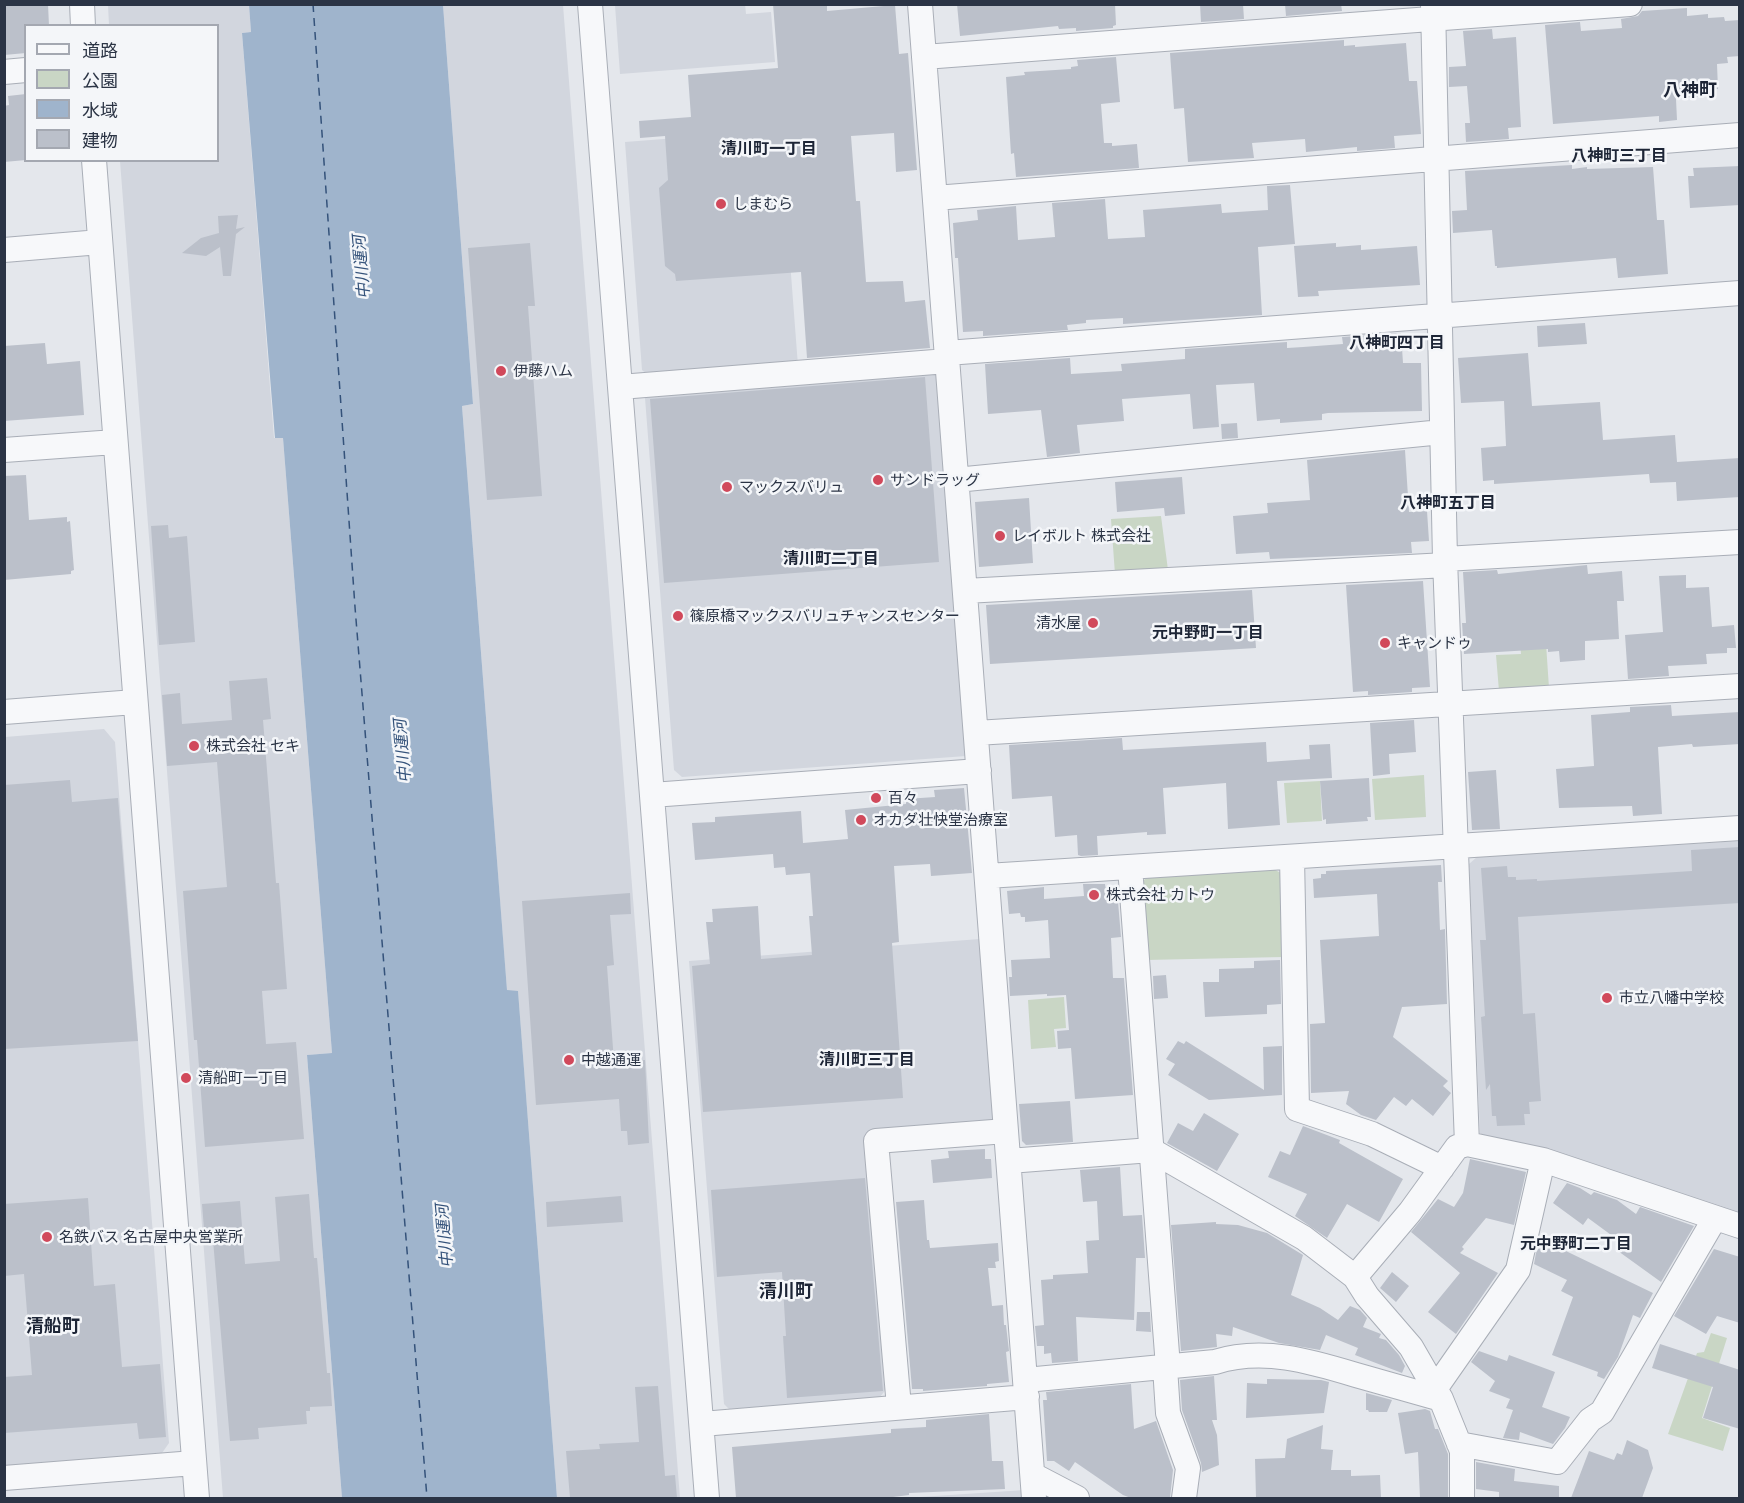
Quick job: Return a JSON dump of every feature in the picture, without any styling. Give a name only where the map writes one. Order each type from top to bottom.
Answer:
[{"type":"street","points":[[82,4],[83,24]]},
{"type":"street","points":[[590,4],[707,1498]]},
{"type":"street","points":[[920,4],[1034,1487],[1077,1498]]},
{"type":"street","points":[[924,57],[1433,12],[1630,4]]},
{"type":"street","points":[[1433,12],[1450,703],[1467,1144]]},
{"type":"street","points":[[4,72],[24,70]]},
{"type":"street","points":[[935,198],[1740,135]]},
{"type":"street","points":[[94,162],[197,1498]]},
{"type":"street","points":[[4,250],[100,242]]},
{"type":"street","points":[[620,387],[947,357],[1740,293]]},
{"type":"street","points":[[956,480],[1442,432]]},
{"type":"street","points":[[4,450],[115,442]]},
{"type":"street","points":[[965,591],[1740,542]]},
{"type":"street","points":[[976,733],[1740,686]]},
{"type":"street","points":[[4,712],[135,702]]},
{"type":"street","points":[[652,795],[979,771]]},
{"type":"street","points":[[987,876],[1740,828]]},
{"type":"street","points":[[1292,857],[1297,1109],[1372,1134],[1442,1168]]},
{"type":"street","points":[[1130,867],[1167,1367],[1168,1413],[1188,1468],[1184,1498]]},
{"type":"street","points":[[899,1407],[876,1141],[1006,1131]]},
{"type":"street","points":[[1355,1277],[1410,1212],[1457,1147],[1467,1144],[1543,1160],[1740,1226]]},
{"type":"street","points":[[1009,1161],[1151,1150],[1304,1238],[1355,1277],[1367,1296],[1411,1347],[1438,1394],[1462,1451],[1462,1498]]},
{"type":"street","points":[[1438,1394],[1518,1270],[1543,1160]]},
{"type":"street","points":[[1459,1444],[1557,1462],[1590,1420],[1602,1412],[1715,1218]]},
{"type":"street","points":[[702,1424],[899,1407],[1167,1367],[1215,1362],[1236,1356],[1287,1357],[1311,1361],[1438,1394]]},
{"type":"street","points":[[4,1478],[194,1463]]},
{"type":"shaded area","points":[[745,4],[746,14],[771,12],[775,62],[620,74],[615,5]]},
{"type":"shaded area","points":[[108,5],[249,5],[251,32],[242,33],[274,438],[283,438],[332,1053],[307,1055],[342,1498],[223,1498],[120,162],[219,162],[219,24],[109,24]]},
{"type":"shaded area","points":[[443,5],[563,5],[680,1498],[557,1498],[518,992],[507,991],[462,406],[473,404]]},
{"type":"shaded area","points":[[780,130],[798,366],[650,377],[642,370],[625,142]]},
{"type":"shaded area","points":[[936,373],[966,756],[682,777],[674,770],[645,398],[650,392]]},
{"type":"shaded area","points":[[104,729],[115,742],[169,1443],[162,1453],[5,1466],[5,737]]},
{"type":"shaded area","name":"市立八幡中学校","points":[[1739,841],[1739,1218],[1491,1142],[1480,1133],[1469,864],[1477,857]]},
{"type":"shaded area","points":[[980,939],[994,1117],[988,1124],[867,1133],[887,1388],[880,1397],[729,1409],[724,1404],[689,961]]},
{"type":"shaded area","points":[[1025,1490],[1026,1498],[905,1498]]},
{"type":"green space","points":[[1161,516],[1168,570],[1115,574],[1111,519]]},
{"type":"green space","points":[[1544,614],[1549,688],[1499,691],[1496,655],[1521,654],[1518,616]]},
{"type":"green space","points":[[1424,775],[1426,817],[1375,820],[1372,779]]},
{"type":"green space","points":[[1320,781],[1322,821],[1287,823],[1284,783]]},
{"type":"green space","points":[[1275,870],[1283,874],[1283,957],[1146,960],[1140,884],[1146,878]]},
{"type":"green space","points":[[1064,997],[1066,1028],[1054,1029],[1056,1047],[1031,1049],[1028,1000]]},
{"type":"green space","points":[[1711,1333],[1727,1338],[1702,1418],[1730,1428],[1723,1451],[1668,1434],[1697,1353],[1704,1352]]},
{"type":"water","name":"中川運河","points":[[249,5],[443,5],[473,404],[462,406],[507,990],[518,991],[557,1498],[342,1498],[307,1055],[332,1053],[283,438],[275,438],[242,33],[251,32]]},
{"type":"building","points":[[4,4],[48,4],[49,24],[24,24],[24,53],[4,55]]},
{"type":"building","points":[[773,4],[827,4],[827,11],[895,5],[899,54],[908,53],[917,170],[896,172],[894,133],[851,136],[856,201],[860,201],[866,282],[903,281],[905,302],[925,300],[930,348],[807,358],[801,272],[676,281],[675,274],[665,266],[659,188],[668,180],[665,136],[640,138],[639,121],[691,117],[688,75],[778,68]]},
{"type":"building","points":[[957,4],[1115,4],[1116,25],[1113,28],[1076,31],[1076,28],[1059,29],[1058,26],[960,36]]},
{"type":"building","points":[[1200,4],[1243,4],[1244,19],[1201,22]]},
{"type":"building","points":[[1285,4],[1341,4],[1342,11],[1286,16]]},
{"type":"building","points":[[1687,8],[1687,16],[1708,14],[1708,18],[1724,17],[1725,21],[1740,20],[1740,56],[1727,57],[1728,63],[1717,64],[1718,89],[1702,90],[1702,96],[1676,99],[1677,120],[1659,122],[1659,116],[1553,124],[1545,25],[1580,22],[1581,31],[1622,28],[1621,19],[1638,16],[1642,11]]},
{"type":"building","points":[[1492,29],[1493,39],[1516,37],[1521,127],[1508,128],[1509,139],[1466,142],[1465,123],[1470,123],[1467,86],[1449,87],[1449,67],[1466,66],[1463,31]]},
{"type":"building","points":[[1344,40],[1344,46],[1355,45],[1355,47],[1406,43],[1409,81],[1417,81],[1421,134],[1394,136],[1395,148],[1357,151],[1357,147],[1306,152],[1305,139],[1252,143],[1254,158],[1188,162],[1184,108],[1174,109],[1170,53]]},
{"type":"building","points":[[1116,57],[1120,102],[1101,104],[1104,143],[1112,143],[1112,146],[1137,144],[1139,168],[1016,177],[1014,153],[1011,154],[1006,77],[1025,75],[1024,72],[1071,69],[1071,67],[1078,66],[1077,60]]},
{"type":"building","points":[[24,94],[24,160],[4,162],[4,106],[9,105],[8,96]]},
{"type":"building","points":[[1572,165],[1572,169],[1653,167],[1657,220],[1664,220],[1668,274],[1618,278],[1616,258],[1497,268],[1492,230],[1453,233],[1452,211],[1467,210],[1465,171]]},
{"type":"building","points":[[1740,166],[1740,205],[1690,208],[1688,176],[1694,176],[1693,168]]},
{"type":"building","points":[[1290,185],[1295,244],[1258,247],[1262,315],[1123,324],[1123,318],[1086,320],[1086,323],[1067,325],[1068,330],[983,336],[983,331],[963,332],[953,223],[978,220],[977,210],[1016,206],[1018,240],[1055,237],[1052,203],[1105,199],[1108,239],[1145,237],[1143,210],[1221,204],[1222,213],[1268,210],[1267,186]]},
{"type":"building","points":[[238,215],[236,229],[245,227],[236,234],[231,276],[223,276],[220,247],[206,256],[182,253],[201,238],[219,233],[218,216]]},
{"type":"building","points":[[530,243],[535,306],[528,306],[542,496],[487,500],[468,248]]},
{"type":"building","points":[[1336,243],[1336,247],[1361,245],[1361,250],[1417,246],[1420,285],[1318,291],[1319,296],[1298,297],[1294,246]]},
{"type":"building","points":[[1585,323],[1587,344],[1538,347],[1537,326]]},
{"type":"building","points":[[1401,333],[1403,363],[1421,363],[1422,411],[1328,413],[1322,414],[1322,420],[1280,423],[1280,419],[1257,421],[1254,383],[1216,385],[1219,427],[1193,429],[1190,394],[1122,399],[1124,421],[1077,425],[1080,453],[1047,457],[1041,410],[988,414],[985,364],[1070,358],[1071,374],[1122,371],[1121,364],[1185,359],[1185,349],[1287,342],[1287,348],[1303,347],[1343,344],[1342,337]]},
{"type":"building","points":[[45,343],[47,364],[80,361],[84,415],[4,421],[4,346]]},
{"type":"building","points":[[1528,353],[1532,406],[1600,402],[1603,440],[1675,435],[1677,462],[1740,458],[1740,497],[1677,501],[1676,482],[1650,483],[1649,474],[1494,484],[1494,480],[1483,481],[1481,448],[1506,446],[1504,401],[1461,403],[1458,358]]},
{"type":"building","points":[[925,377],[939,562],[664,583],[650,399]]},
{"type":"building","points":[[1237,423],[1238,438],[1222,439],[1221,424]]},
{"type":"building","points":[[1405,450],[1409,512],[1427,511],[1429,541],[1411,542],[1412,553],[1270,559],[1269,552],[1236,554],[1233,516],[1268,513],[1267,503],[1310,500],[1307,460]]},
{"type":"building","points":[[26,475],[29,520],[67,517],[67,522],[70,521],[74,570],[71,574],[4,580],[4,476]]},
{"type":"building","points":[[1182,477],[1185,514],[1165,516],[1164,508],[1117,512],[1115,482]]},
{"type":"building","points":[[1029,498],[1033,563],[979,567],[975,502]]},
{"type":"building","points":[[168,525],[169,538],[187,536],[195,642],[159,645],[151,526]]},
{"type":"building","points":[[1587,565],[1588,574],[1622,571],[1624,601],[1617,601],[1619,639],[1585,641],[1585,660],[1560,662],[1559,651],[1548,652],[1548,649],[1464,654],[1462,623],[1466,623],[1463,572],[1497,570],[1498,574]]},
{"type":"building","points":[[1686,575],[1686,588],[1709,587],[1712,627],[1734,625],[1736,648],[1727,648],[1727,653],[1706,654],[1707,664],[1668,666],[1669,676],[1628,679],[1625,635],[1663,632],[1659,576]]},
{"type":"building","points":[[1423,581],[1430,687],[1412,688],[1412,692],[1368,695],[1368,691],[1353,692],[1346,585]]},
{"type":"building","points":[[1252,590],[1256,648],[990,664],[986,605]]},
{"type":"building","points":[[267,678],[271,719],[263,720],[287,989],[262,991],[266,1044],[296,1042],[304,1139],[205,1147],[183,891],[227,887],[217,762],[167,766],[162,695],[180,693],[182,724],[232,720],[229,681]]},
{"type":"building","points":[[1671,705],[1672,716],[1740,712],[1740,744],[1658,747],[1662,814],[1633,816],[1632,806],[1559,808],[1556,769],[1594,766],[1591,715],[1630,712],[1630,707]]},
{"type":"building","points":[[1414,720],[1416,752],[1389,754],[1390,774],[1373,776],[1370,723]]},
{"type":"building","points":[[1122,738],[1123,750],[1266,742],[1267,762],[1310,759],[1309,745],[1330,744],[1332,778],[1277,781],[1280,825],[1228,829],[1226,783],[1163,788],[1166,834],[1147,835],[1147,832],[1097,836],[1098,855],[1078,855],[1077,835],[1055,837],[1052,796],[1012,799],[1009,745]]},
{"type":"building","points":[[1496,770],[1500,829],[1472,830],[1468,772]]},
{"type":"building","points":[[1369,778],[1371,817],[1367,817],[1368,821],[1326,824],[1326,819],[1323,820],[1320,781]]},
{"type":"building","points":[[70,780],[72,802],[118,798],[138,1041],[4,1049],[4,785]]},
{"type":"building","points":[[964,788],[972,873],[931,876],[930,864],[894,866],[899,942],[892,943],[903,1098],[703,1112],[692,966],[710,964],[706,922],[713,922],[712,909],[758,906],[761,959],[812,955],[809,916],[813,916],[810,873],[786,875],[785,867],[774,868],[773,854],[695,860],[692,823],[715,822],[715,817],[801,811],[803,843],[848,839],[845,810],[906,804],[906,799],[935,797],[934,790]]},
{"type":"building","points":[[1740,847],[1740,903],[1518,917],[1523,1014],[1535,1013],[1541,1101],[1529,1102],[1530,1114],[1524,1114],[1525,1125],[1497,1126],[1496,1116],[1492,1116],[1490,1084],[1486,1090],[1481,1017],[1485,1016],[1480,940],[1486,940],[1481,868],[1507,866],[1508,877],[1516,877],[1516,880],[1537,879],[1537,881],[1692,871],[1691,850]]},
{"type":"building","points":[[1441,865],[1442,882],[1438,882],[1440,930],[1445,929],[1447,1004],[1402,1007],[1393,1037],[1448,1081],[1443,1086],[1451,1093],[1433,1116],[1412,1099],[1406,1106],[1394,1097],[1376,1120],[1361,1115],[1346,1104],[1349,1091],[1311,1093],[1310,1024],[1325,1023],[1320,940],[1379,936],[1377,894],[1314,898],[1313,879],[1321,878],[1321,874],[1326,874],[1326,871]]},
{"type":"building","points":[[1083,884],[1105,884],[1106,891],[1117,890],[1121,937],[1111,938],[1113,978],[1124,978],[1133,1095],[1075,1099],[1071,1048],[1058,1049],[1057,1031],[1069,1030],[1066,995],[1010,996],[1011,960],[1050,958],[1048,920],[1025,922],[1025,917],[1021,917],[1020,913],[1009,914],[1007,891],[1044,887],[1044,899],[1084,896]]},
{"type":"building","points":[[630,893],[631,914],[610,915],[614,965],[607,966],[614,1062],[645,1060],[649,1143],[628,1145],[627,1131],[621,1131],[619,1099],[536,1105],[522,901]]},
{"type":"building","points":[[1280,960],[1281,1004],[1267,1005],[1267,1014],[1205,1017],[1203,982],[1219,982],[1219,969],[1254,968],[1254,961]]},
{"type":"building","points":[[1166,975],[1168,998],[1154,999],[1153,976]]},
{"type":"building","points":[[1178,1041],[1184,1044],[1186,1041],[1264,1090],[1263,1047],[1282,1046],[1282,1095],[1209,1100],[1168,1075],[1175,1064],[1166,1059]]},
{"type":"building","points":[[1070,1101],[1073,1142],[1026,1145],[1022,1141],[1019,1104]]},
{"type":"building","points":[[1204,1113],[1239,1134],[1217,1171],[1167,1143],[1178,1123],[1193,1131]]},
{"type":"building","points":[[1303,1126],[1340,1140],[1339,1143],[1403,1179],[1379,1222],[1347,1204],[1327,1238],[1295,1216],[1307,1194],[1268,1177],[1280,1151],[1290,1155]]},
{"type":"building","points":[[985,1149],[985,1159],[991,1159],[992,1178],[933,1183],[931,1160],[949,1158],[948,1151]]},
{"type":"building","points":[[1470,1159],[1526,1172],[1514,1225],[1486,1218],[1462,1247],[1464,1249],[1460,1253],[1498,1273],[1456,1334],[1428,1312],[1460,1273],[1411,1232],[1438,1199],[1454,1207],[1463,1193]]},
{"type":"building","points":[[1120,1167],[1123,1216],[1142,1215],[1145,1258],[1136,1258],[1134,1320],[1076,1317],[1078,1361],[1052,1363],[1051,1353],[1044,1354],[1044,1346],[1037,1346],[1035,1326],[1044,1325],[1041,1280],[1053,1279],[1053,1275],[1088,1273],[1086,1241],[1099,1240],[1097,1201],[1083,1202],[1080,1170]]},
{"type":"building","points":[[865,1178],[883,1391],[787,1398],[782,1272],[717,1277],[711,1190]]},
{"type":"building","points":[[1567,1183],[1591,1195],[1594,1192],[1617,1200],[1636,1214],[1640,1207],[1694,1226],[1661,1282],[1618,1251],[1622,1243],[1588,1218],[1583,1225],[1553,1203]]},
{"type":"building","points":[[309,1194],[314,1258],[317,1258],[332,1406],[310,1407],[310,1411],[306,1411],[307,1424],[258,1428],[259,1439],[230,1441],[213,1240],[205,1241],[202,1204],[240,1201],[245,1264],[280,1261],[275,1197]]},
{"type":"building","points":[[621,1196],[623,1222],[547,1227],[546,1202]]},
{"type":"building","points":[[88,1198],[94,1286],[115,1284],[122,1367],[160,1364],[166,1437],[139,1439],[137,1423],[4,1433],[4,1377],[32,1375],[24,1274],[4,1276],[4,1204]]},
{"type":"building","points":[[924,1200],[927,1240],[929,1240],[930,1248],[998,1243],[999,1261],[995,1262],[996,1268],[988,1268],[992,1306],[1003,1305],[1009,1351],[1006,1352],[1009,1382],[923,1391],[923,1389],[912,1389],[896,1202]]},
{"type":"building","points":[[1216,1222],[1216,1224],[1238,1225],[1267,1233],[1303,1255],[1291,1295],[1320,1308],[1338,1320],[1350,1306],[1360,1310],[1367,1318],[1363,1327],[1381,1334],[1379,1338],[1386,1340],[1399,1355],[1405,1366],[1402,1373],[1355,1355],[1358,1348],[1326,1335],[1320,1350],[1279,1343],[1233,1327],[1232,1336],[1216,1334],[1217,1347],[1181,1351],[1171,1225]]},
{"type":"building","points":[[1543,1240],[1653,1293],[1640,1318],[1633,1315],[1618,1357],[1604,1379],[1597,1376],[1598,1372],[1552,1355],[1573,1297],[1561,1291],[1567,1280],[1534,1264],[1536,1253]]},
{"type":"building","points":[[1714,1249],[1740,1257],[1740,1323],[1717,1316],[1706,1334],[1674,1316]]},
{"type":"building","points":[[1392,1272],[1409,1286],[1396,1302],[1380,1288]]},
{"type":"building","points":[[1137,1312],[1150,1312],[1151,1332],[1136,1331]]},
{"type":"building","points":[[1660,1344],[1740,1370],[1740,1429],[1703,1418],[1713,1387],[1652,1368]]},
{"type":"building","points":[[1479,1351],[1507,1361],[1509,1355],[1555,1372],[1542,1407],[1570,1417],[1553,1444],[1520,1432],[1519,1440],[1503,1438],[1513,1410],[1506,1408],[1510,1399],[1489,1391],[1495,1381],[1471,1362]]},
{"type":"building","points":[[1214,1376],[1217,1420],[1212,1420],[1217,1435],[1219,1465],[1202,1472],[1201,1463],[1182,1410],[1180,1380]]},
{"type":"building","points":[[1267,1379],[1329,1382],[1324,1413],[1246,1418],[1247,1383],[1267,1384]]},
{"type":"building","points":[[1131,1384],[1134,1429],[1156,1421],[1173,1470],[1170,1498],[1131,1498],[1123,1495],[1075,1462],[1069,1471],[1054,1461],[1047,1461],[1043,1400],[1047,1400],[1046,1392]]},
{"type":"building","points":[[658,1386],[665,1476],[675,1475],[677,1498],[570,1498],[566,1451],[600,1449],[599,1444],[639,1442],[635,1387]]},
{"type":"building","points":[[1366,1393],[1392,1400],[1387,1412],[1366,1410]]},
{"type":"building","points":[[1425,1409],[1430,1411],[1435,1429],[1438,1429],[1448,1454],[1448,1498],[1420,1498],[1418,1452],[1405,1454],[1398,1413]]},
{"type":"building","points":[[989,1414],[992,1461],[1003,1461],[1005,1489],[909,1493],[909,1495],[885,1498],[736,1498],[732,1447],[891,1433],[891,1429],[926,1427],[926,1420]]},
{"type":"building","points":[[1323,1425],[1321,1449],[1333,1450],[1331,1470],[1351,1470],[1351,1476],[1380,1475],[1381,1498],[1256,1498],[1255,1459],[1285,1458],[1287,1439]]},
{"type":"building","points":[[1627,1440],[1648,1450],[1653,1468],[1642,1498],[1571,1498],[1589,1451],[1614,1460],[1617,1453],[1622,1455]]},
{"type":"building","points":[[1476,1462],[1515,1469],[1514,1481],[1559,1486],[1559,1498],[1499,1498],[1499,1492],[1476,1489]]},
{"type":"ferry route","points":[[313,4],[355,607],[427,1498]]},
{"type":"place","name":"しまむら","points":[[721,204]]},
{"type":"place","name":"伊藤ハム","points":[[501,371]]},
{"type":"place","name":"サンドラッグ","points":[[878,480]]},
{"type":"place","name":"マックスバリュ","points":[[727,487]]},
{"type":"place","name":"レイボルト 株式会社","points":[[1000,536]]},
{"type":"place","name":"篠原橋マックスバリュチャンスセンター","points":[[678,616]]},
{"type":"place","name":"清水屋","points":[[1093,623]]},
{"type":"place","name":"キャンドゥ","points":[[1385,643]]},
{"type":"place","name":"株式会社 セキ","points":[[194,746]]},
{"type":"place","name":"百々","points":[[876,798]]},
{"type":"place","name":"オカダ壮快堂治療室","points":[[861,820]]},
{"type":"place","name":"株式会社 カトウ","points":[[1094,895]]},
{"type":"place","name":"市立八幡中学校","points":[[1607,998]]},
{"type":"place","name":"中越通運","points":[[569,1060]]},
{"type":"place","name":"清船町一丁目","points":[[186,1078]]},
{"type":"place","name":"名鉄バス 名古屋中央営業所","points":[[47,1237]]},
{"type":"district","name":"八神町","points":[[1690,91]]},
{"type":"district","name":"清川町一丁目","points":[[769,149]]},
{"type":"district","name":"八神町三丁目","points":[[1619,156]]},
{"type":"district","name":"八神町四丁目","points":[[1397,343]]},
{"type":"district","name":"八神町五丁目","points":[[1448,503]]},
{"type":"district","name":"清川町二丁目","points":[[831,559]]},
{"type":"district","name":"元中野町一丁目","points":[[1208,633]]},
{"type":"district","name":"清川町三丁目","points":[[867,1060]]},
{"type":"district","name":"元中野町二丁目","points":[[1576,1244]]},
{"type":"district","name":"清川町","points":[[786,1292]]},
{"type":"district","name":"清船町","points":[[53,1327]]}]
